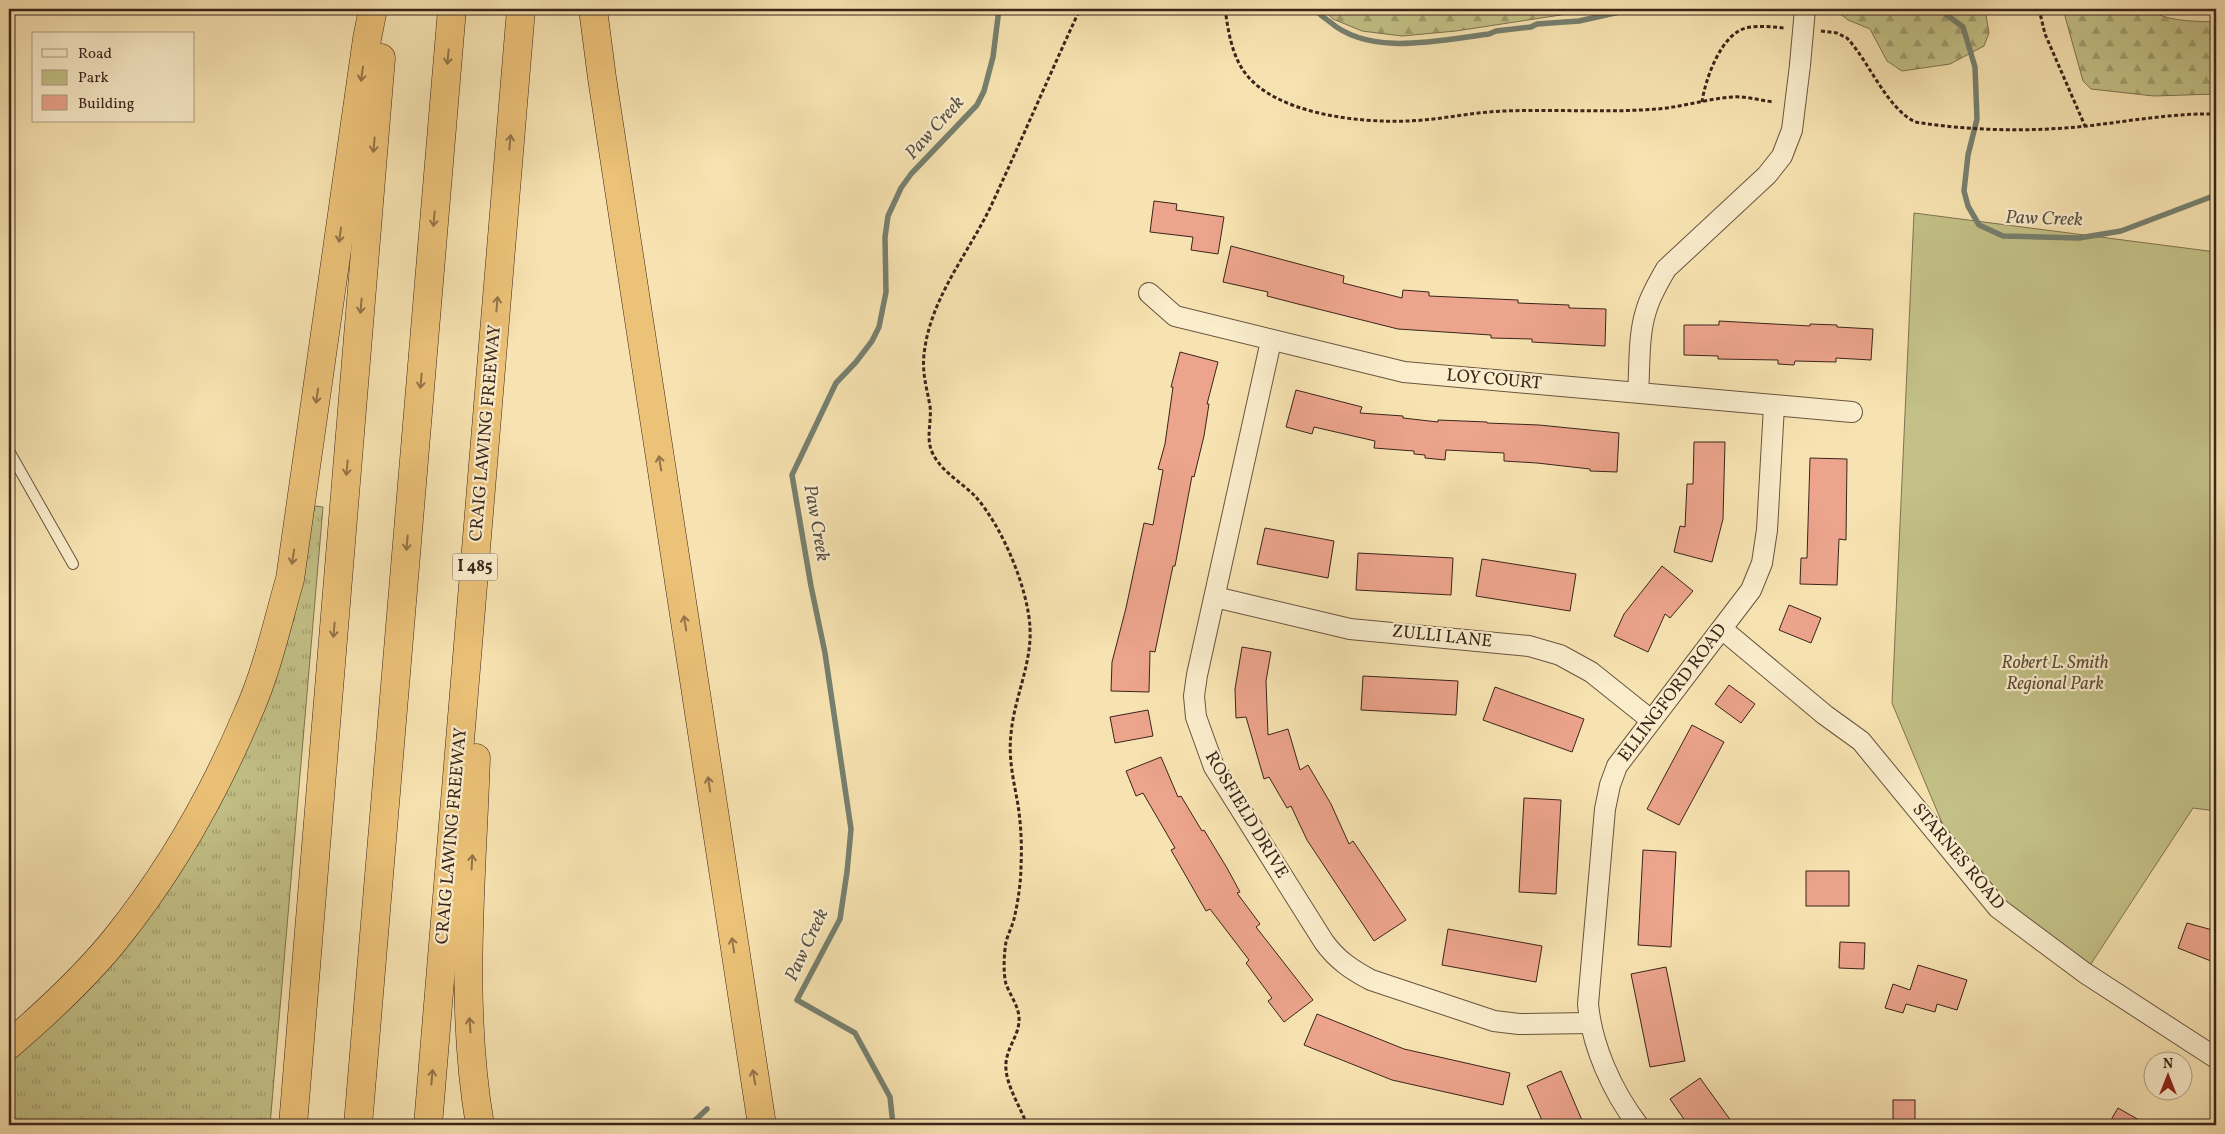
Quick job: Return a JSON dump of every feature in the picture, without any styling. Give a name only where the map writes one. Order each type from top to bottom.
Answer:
[{"type":"highway","points":[[9,1045],[74,985],[119,934],[161,875],[193,824],[222,772],[249,712],[270,651],[290,580],[366,39],[373,9]]},
{"type":"highway","points":[[293,1125],[385,9]]},
{"type":"highway","points":[[358,1125],[452,9]]},
{"type":"highway","name":"CRAIG LAWING FREEWAY","points":[[428,1125],[521,9]]},
{"type":"highway","points":[[593,9],[762,1125]]},
{"type":"highway","points":[[480,1125],[470,1018],[468,934],[474,825],[485,456]]},
{"type":"street","points":[[1638,392],[1645,312],[1655,288],[1666,269],[1767,175],[1782,156],[1792,130],[1800,66],[1804,9]]},
{"type":"street","name":"LOY COURT","points":[[1149,293],[1175,316],[1404,372],[1852,412]]},
{"type":"street","name":"ROSFIELD DRIVE","points":[[1271,341],[1196,675],[1194,696],[1196,718],[1214,768],[1335,957],[1371,980],[1475,1016],[1519,1024],[1590,1023]]},
{"type":"street","name":"ELLINGFORD ROAD","points":[[1638,1125],[1614,1088],[1590,1023],[1588,1004],[1589,972],[1606,801],[1617,766],[1750,590],[1762,563],[1767,530],[1774,406]]},
{"type":"street","name":"ZULLI LANE","points":[[1215,597],[1350,628],[1529,646],[1560,655],[1591,672],[1651,720]]},
{"type":"street","name":"STARNES ROAD","points":[[1722,628],[1825,715],[1861,742],[1987,896],[2011,920],[2085,972],[2216,1058]]},
{"type":"lane","points":[[9,451],[73,564]]},
{"type":"path","points":[[1027,1125],[1008,1078],[1007,1057],[1019,1027],[1019,1014],[1006,983],[1005,965],[1006,942],[1014,918],[1022,868],[1021,833],[1011,774],[1010,737],[1014,708],[1030,646],[1030,627],[1026,604],[1009,552],[992,519],[975,496],[954,478],[932,452],[929,444],[930,406],[923,370],[925,346],[932,316],[989,209],[1080,9]]},
{"type":"path","points":[[1225,9],[1234,54],[1243,71],[1256,85],[1296,106],[1330,116],[1366,120],[1408,121],[1504,111],[1642,110],[1734,97],[1773,102]]},
{"type":"path","points":[[2039,9],[2045,34],[2085,126]]},
{"type":"path","points":[[1702,102],[1714,60],[1732,37],[1744,28],[1756,26],[1792,28]]},
{"type":"path","points":[[1821,30],[1837,32],[1847,38],[1905,117],[1915,122],[1936,125],[2026,129],[2085,126],[2164,116],[2216,114]]},
{"type":"green space","points":[[1322,9],[1600,9],[1456,31],[1402,36],[1362,31],[1333,19]]},
{"type":"green space","points":[[1834,9],[1985,9],[1989,33],[1984,46],[1950,64],[1902,71],[1887,61],[1870,29],[1848,20]]},
{"type":"green space","points":[[2063,9],[2149,9],[2172,19],[2216,22],[2216,94],[2154,96],[2091,89],[2083,81]]},
{"type":"green space","name":"Robert L. Smith Regional Park","points":[[1914,213],[2216,252],[2216,811],[2193,808],[2085,973],[2011,920],[1955,854],[1892,703]]},
{"type":"green space","points":[[315,506],[323,507],[270,1125],[9,1125],[9,1059],[42,1033],[146,916],[277,673]]},
{"type":"building","points":[[1154,201],[1177,204],[1176,210],[1224,217],[1218,254],[1191,250],[1193,237],[1150,232]]},
{"type":"building","points":[[1231,246],[1344,276],[1343,283],[1402,298],[1403,290],[1429,292],[1429,296],[1518,300],[1518,303],[1569,305],[1569,308],[1606,309],[1605,346],[1532,342],[1532,339],[1491,338],[1491,335],[1398,329],[1267,296],[1268,292],[1223,282]]},
{"type":"building","points":[[1719,321],[1810,326],[1810,324],[1837,325],[1837,327],[1873,329],[1871,360],[1836,358],[1836,362],[1795,361],[1794,365],[1778,364],[1778,360],[1718,359],[1718,356],[1684,355],[1684,325],[1719,325]]},
{"type":"building","points":[[1180,352],[1218,362],[1207,404],[1209,404],[1204,436],[1194,477],[1192,476],[1175,566],[1173,566],[1155,652],[1150,651],[1149,692],[1111,691],[1112,662],[1126,608],[1144,523],[1153,525],[1163,470],[1158,469],[1165,444],[1173,387],[1171,387]]},
{"type":"building","points":[[1296,390],[1362,407],[1360,413],[1403,416],[1403,418],[1438,422],[1438,420],[1539,425],[1619,433],[1617,472],[1590,471],[1590,469],[1504,461],[1504,453],[1446,450],[1445,460],[1425,458],[1425,455],[1414,454],[1414,451],[1374,448],[1375,441],[1314,427],[1312,434],[1286,427]]},
{"type":"building","points":[[1694,442],[1725,442],[1723,519],[1712,562],[1674,552],[1680,526],[1685,527],[1687,484],[1693,484]]},
{"type":"building","points":[[1810,458],[1847,459],[1846,540],[1839,539],[1837,585],[1800,584],[1801,558],[1807,558]]},
{"type":"building","points":[[1265,528],[1334,541],[1328,578],[1257,564]]},
{"type":"building","points":[[1358,553],[1453,558],[1451,595],[1356,590]]},
{"type":"building","points":[[1482,559],[1576,574],[1570,611],[1476,596]]},
{"type":"building","points":[[1662,566],[1693,591],[1670,618],[1665,614],[1648,652],[1614,636],[1624,614]]},
{"type":"building","points":[[1789,605],[1821,618],[1811,643],[1779,630]]},
{"type":"building","points":[[1242,647],[1271,652],[1266,681],[1268,735],[1288,729],[1300,770],[1308,765],[1331,804],[1349,844],[1353,841],[1406,920],[1374,941],[1307,840],[1291,806],[1287,808],[1269,777],[1264,779],[1246,717],[1236,718],[1235,689]]},
{"type":"building","points":[[1363,676],[1458,681],[1456,715],[1361,710]]},
{"type":"building","points":[[1729,685],[1755,704],[1741,723],[1715,704]]},
{"type":"building","points":[[1495,687],[1584,719],[1572,752],[1483,720]]},
{"type":"building","points":[[1148,710],[1153,736],[1115,743],[1110,717]]},
{"type":"building","points":[[1692,725],[1724,742],[1679,825],[1647,809]]},
{"type":"building","points":[[1161,757],[1178,797],[1181,796],[1202,831],[1204,830],[1240,892],[1237,893],[1260,924],[1256,927],[1313,1000],[1284,1022],[1268,1001],[1272,998],[1246,963],[1249,960],[1210,909],[1206,911],[1171,850],[1175,848],[1143,793],[1136,796],[1126,771]]},
{"type":"building","points":[[1524,798],[1561,800],[1556,894],[1519,892]]},
{"type":"building","points":[[1643,850],[1676,852],[1671,947],[1638,945]]},
{"type":"building","points":[[1806,871],[1849,871],[1849,906],[1806,906]]},
{"type":"building","points":[[2187,923],[2216,931],[2216,963],[2178,948]]},
{"type":"building","points":[[1448,929],[1542,946],[1536,982],[1442,965]]},
{"type":"building","points":[[1840,942],[1865,943],[1864,969],[1839,968]]},
{"type":"building","points":[[1918,965],[1967,980],[1957,1010],[1937,1004],[1935,1012],[1906,1004],[1903,1013],[1885,1008],[1893,984],[1910,990]]},
{"type":"building","points":[[1666,967],[1685,1061],[1650,1067],[1631,974]]},
{"type":"building","points":[[1317,1014],[1404,1049],[1510,1073],[1503,1105],[1392,1080],[1304,1045]]},
{"type":"building","points":[[1561,1071],[1584,1125],[1544,1125],[1527,1086]]},
{"type":"building","points":[[1700,1078],[1734,1125],[1688,1125],[1670,1099]]},
{"type":"building","points":[[1893,1100],[1915,1100],[1915,1125],[1893,1125]]},
{"type":"building","points":[[2118,1108],[2148,1125],[2108,1125]]},
{"type":"waterway","name":"Paw Creek","points":[[893,1125],[890,1097],[855,1033],[797,1000],[840,919],[851,829],[825,653],[811,586],[792,475],[836,383],[856,362],[872,341],[879,327],[886,292],[885,237],[888,216],[901,188],[911,174],[977,105],[984,91],[993,57],[999,9]]},
{"type":"waterway","name":"Paw Creek","points":[[1316,9],[1322,16],[1347,33],[1385,43],[1428,42],[1489,34],[1496,31],[1531,27],[1537,24],[1579,21],[1633,9]]},
{"type":"waterway","name":"Paw Creek","points":[[1939,9],[1963,27],[1975,67],[1977,119],[1968,155],[1964,191],[1968,206],[1979,225],[2003,236],[2079,238],[2121,231],[2216,195]]},
{"type":"waterway","name":"Paw Creek","points":[[690,1125],[707,1109]]}]
